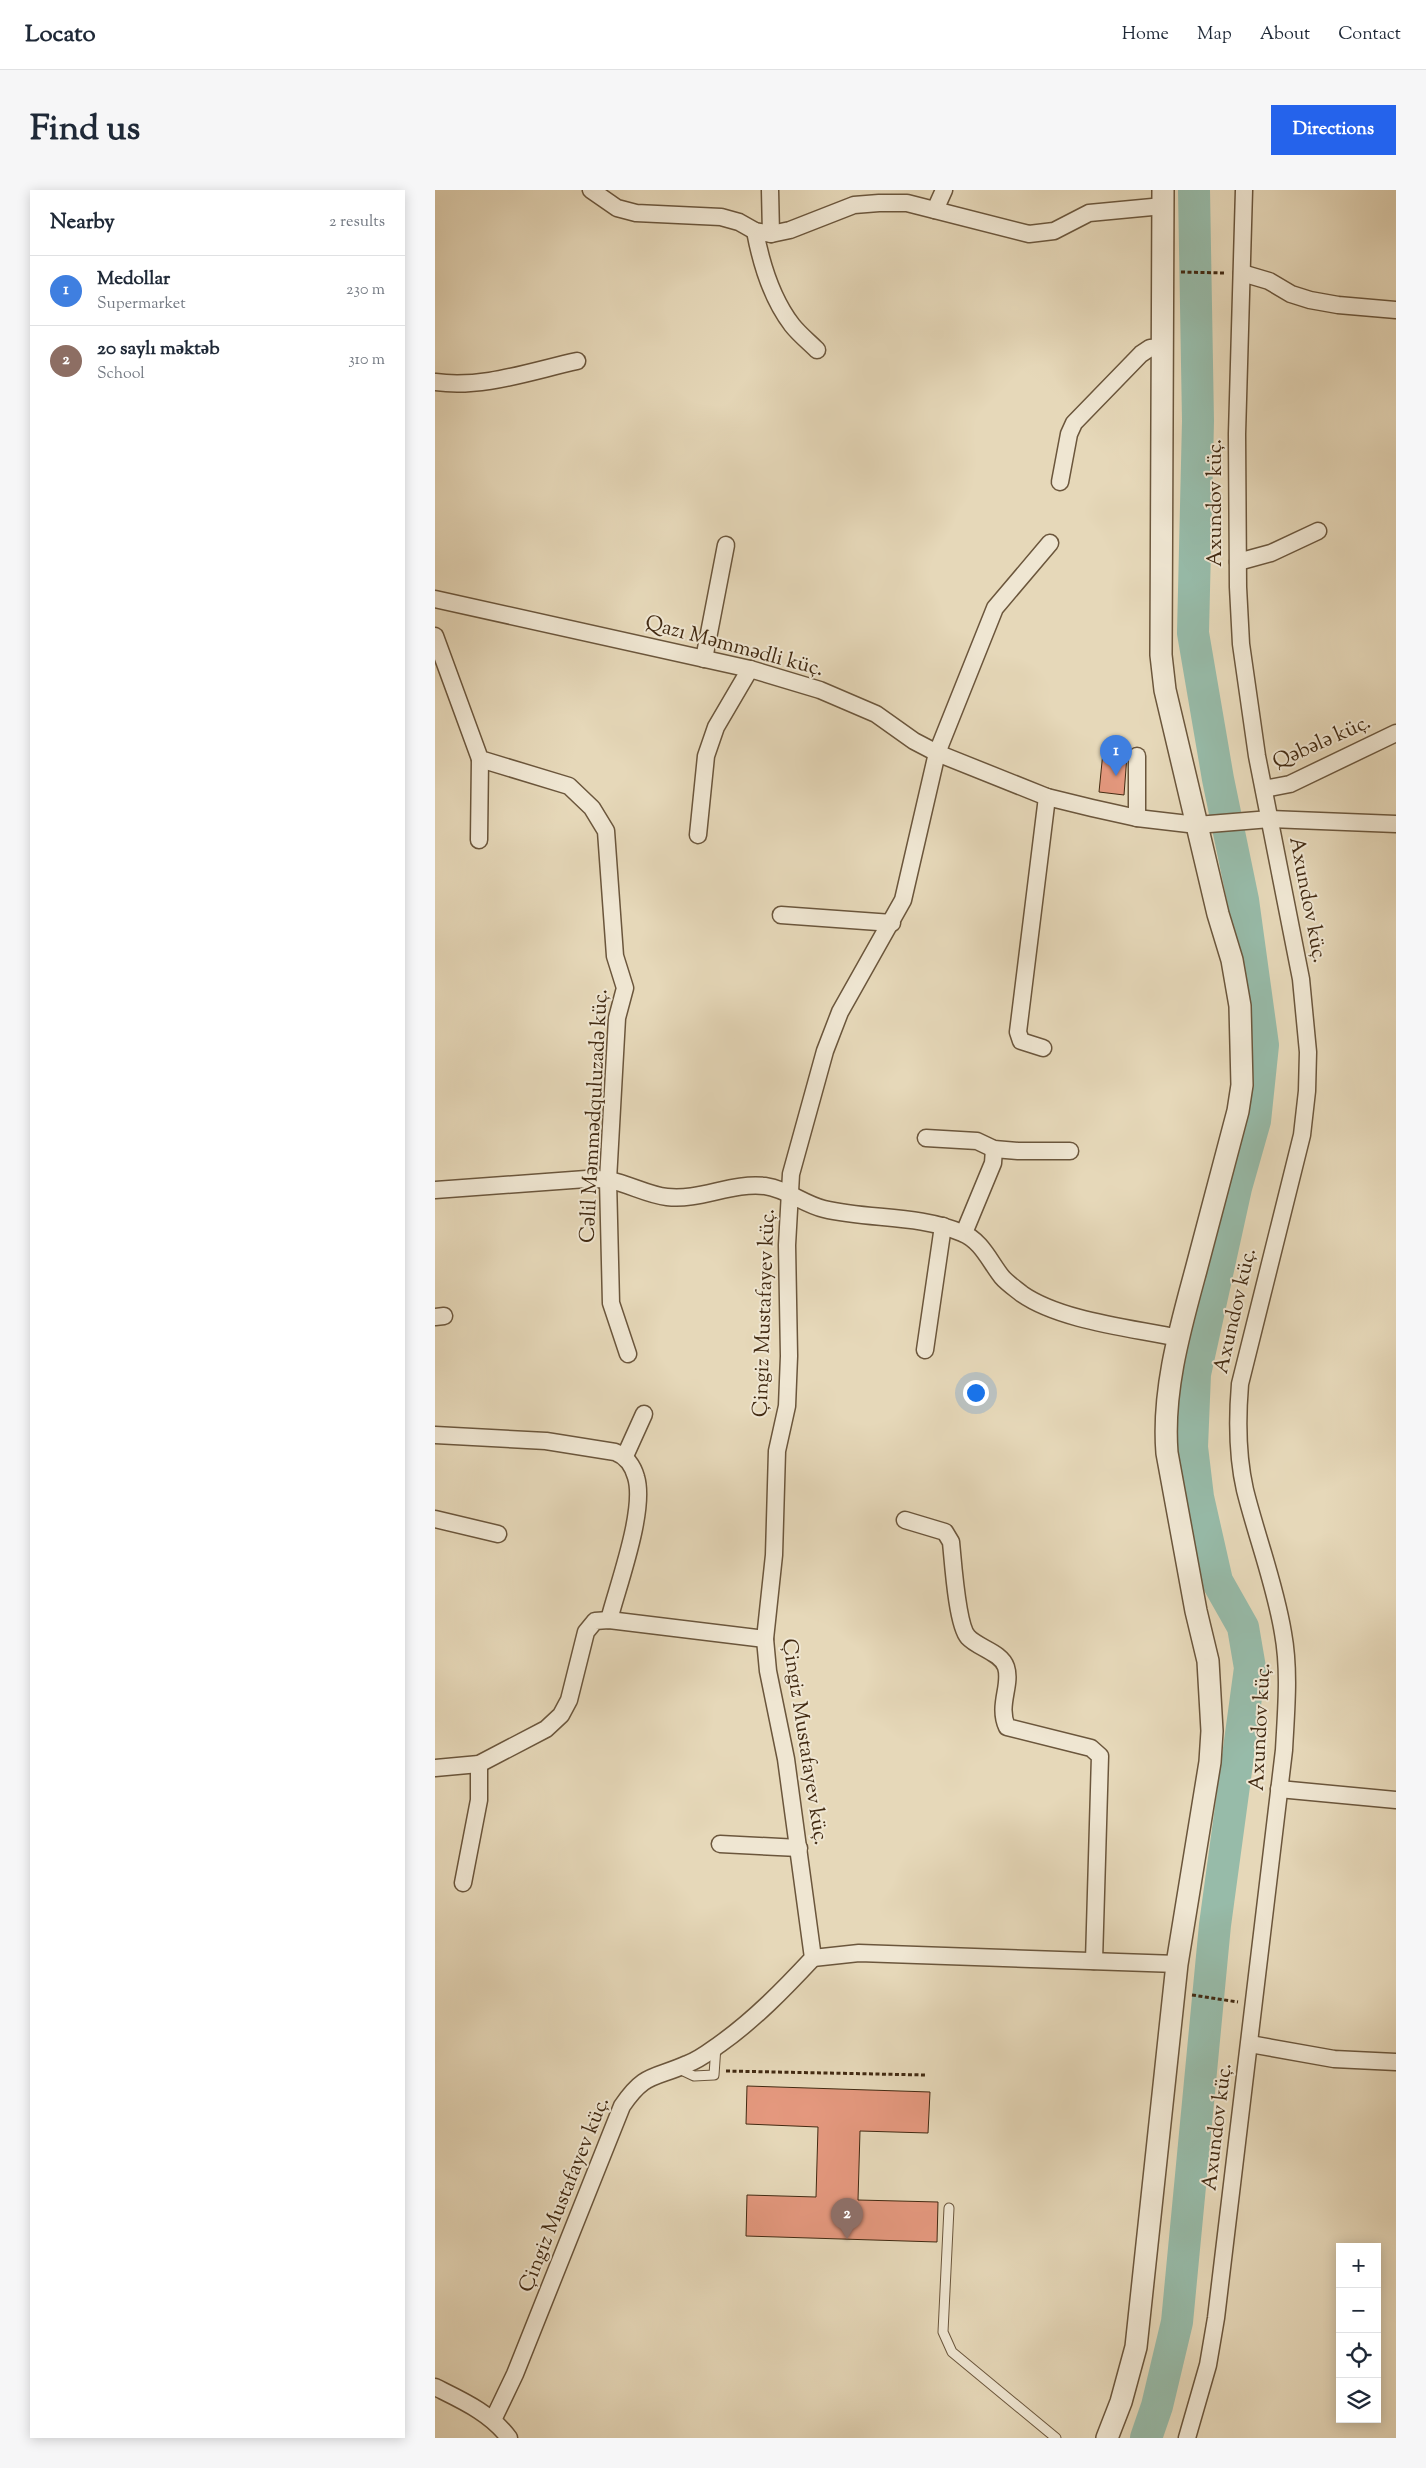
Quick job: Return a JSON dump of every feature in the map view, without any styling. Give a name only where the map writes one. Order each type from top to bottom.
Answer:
[{"type":"street","points":[[591,190],[617,208],[636,213],[721,217],[763,232],[790,230],[854,205],[907,203],[1029,234],[1044,234],[1054,231],[1089,213],[1163,198],[1161,655],[1165,690],[1204,824],[1218,914],[1232,960],[1240,1006],[1241,1085],[1238,1111],[1178,1338],[1167,1406],[1165,1433],[1167,1453],[1195,1611],[1208,1661],[1212,1731],[1210,1762],[1177,1964],[1136,2347],[1121,2402],[1107,2438]]},
{"type":"street","points":[[770,190],[759,252],[777,301],[792,325],[817,350]]},
{"type":"street","points":[[935,210],[944,190]]},
{"type":"street","name":"Axundov küç.","points":[[1187,2438],[1208,2365],[1216,2318],[1284,1750],[1288,1673],[1284,1634],[1272,1582],[1245,1490],[1237,1420],[1240,1384],[1302,1135],[1307,1092],[1308,1052],[1303,998],[1263,789],[1249,707],[1241,644],[1237,434],[1244,190]]},
{"type":"street","points":[[1242,273],[1269,281],[1291,294],[1310,300],[1338,306],[1396,310]]},
{"type":"street","points":[[1060,482],[1069,434],[1074,423],[1141,354],[1150,348],[1163,347]]},
{"type":"street","points":[[435,382],[448,384],[489,381],[577,361]]},
{"type":"street","points":[[1238,562],[1271,553],[1318,531]]},
{"type":"street","name":"Çingiz Mustafayev küç.","points":[[493,2420],[515,2374],[622,2106],[634,2088],[647,2078],[690,2064],[716,2046],[764,2007],[813,1958],[799,1848],[765,1639],[774,1555],[777,1451],[787,1406],[791,1174],[825,1051],[839,1012],[892,923],[903,900],[937,752],[995,608],[1051,543]]},
{"type":"street","points":[[705,659],[726,545]]},
{"type":"street","name":"Qazı Məmmədli küç.","points":[[435,599],[749,669],[820,690],[876,714],[914,742],[1047,797],[1137,818],[1204,824],[1270,819],[1396,824]]},
{"type":"street","points":[[435,636],[480,759],[479,840]]},
{"type":"street","points":[[697,835],[706,756],[715,727],[749,669]]},
{"type":"street","name":"Qəbələ küç.","points":[[1263,789],[1290,784],[1396,733]]},
{"type":"street","points":[[1137,756],[1137,818]]},
{"type":"street","name":"Cəlil Məmmədquluzadə küç.","points":[[480,759],[569,786],[593,808],[606,831],[615,956],[625,988],[617,1018],[609,1180],[611,1303],[628,1354]]},
{"type":"street","points":[[1043,1048],[1021,1041],[1018,1032],[1047,797]]},
{"type":"street","points":[[781,915],[892,923]]},
{"type":"street","points":[[927,1138],[977,1141],[994,1149],[1018,1152],[1070,1152]]},
{"type":"street","points":[[964,1233],[993,1163],[994,1149]]},
{"type":"street","points":[[435,1190],[587,1179],[609,1180],[667,1197],[691,1197],[746,1187],[764,1186],[790,1192],[824,1209],[897,1218],[943,1226],[964,1233],[983,1249],[1003,1278],[1023,1295],[1048,1307],[1087,1319],[1178,1338]]},
{"type":"street","points":[[925,1350],[943,1226]]},
{"type":"street","points":[[625,1456],[644,1414]]},
{"type":"street","points":[[435,1435],[546,1441],[615,1452],[625,1456],[636,1477],[638,1500],[634,1528],[609,1620]]},
{"type":"street","points":[[435,1519],[498,1534]]},
{"type":"street","points":[[905,1520],[945,1532],[951,1542],[961,1620],[967,1636],[1003,1659],[1007,1669],[1002,1717],[1007,1727],[1091,1748],[1099,1756],[1094,1961]]},
{"type":"street","points":[[435,1768],[479,1764],[532,1738],[561,1715],[569,1700],[586,1632],[595,1621],[609,1620],[765,1639]]},
{"type":"street","points":[[463,1883],[479,1800],[479,1764]]},
{"type":"street","points":[[1279,1789],[1396,1800]]},
{"type":"street","points":[[720,1844],[799,1848]]},
{"type":"street","points":[[813,1958],[859,1953],[1177,1964]]},
{"type":"street","points":[[1250,2044],[1334,2059],[1396,2062]]},
{"type":"street","points":[[435,2387],[461,2400],[493,2420],[509,2438]]},
{"type":"lane","points":[[677,2068],[686,2074],[701,2077],[714,2075],[716,2046]]},
{"type":"lane","points":[[949,2208],[943,2332],[952,2352],[1056,2438]]},
{"type":"path","points":[[1163,272],[1242,273]]},
{"type":"path","points":[[1174,1992],[1254,2005]]},
{"type":"path","points":[[715,2070],[925,2075]]},
{"type":"building","points":[[1103,752],[1127,755],[1124,795],[1099,792]]},
{"type":"building","points":[[747,2086],[930,2092],[928,2133],[860,2131],[858,2200],[938,2202],[937,2242],[746,2236],[747,2195],[816,2197],[818,2127],[746,2124]]},
{"type":"waterway","points":[[1146,2438],[1157,2406],[1177,2322],[1215,1925],[1250,1668],[1243,1627],[1217,1581],[1198,1497],[1192,1447],[1195,1374],[1236,1188],[1255,1121],[1263,1045],[1243,900],[1218,779],[1193,633],[1198,421],[1194,190]]},
{"type":"place","name":"Medollar","points":[[1116,776]]},
{"type":"place","name":"20 saylı məktəb","points":[[847,2239]]}]
